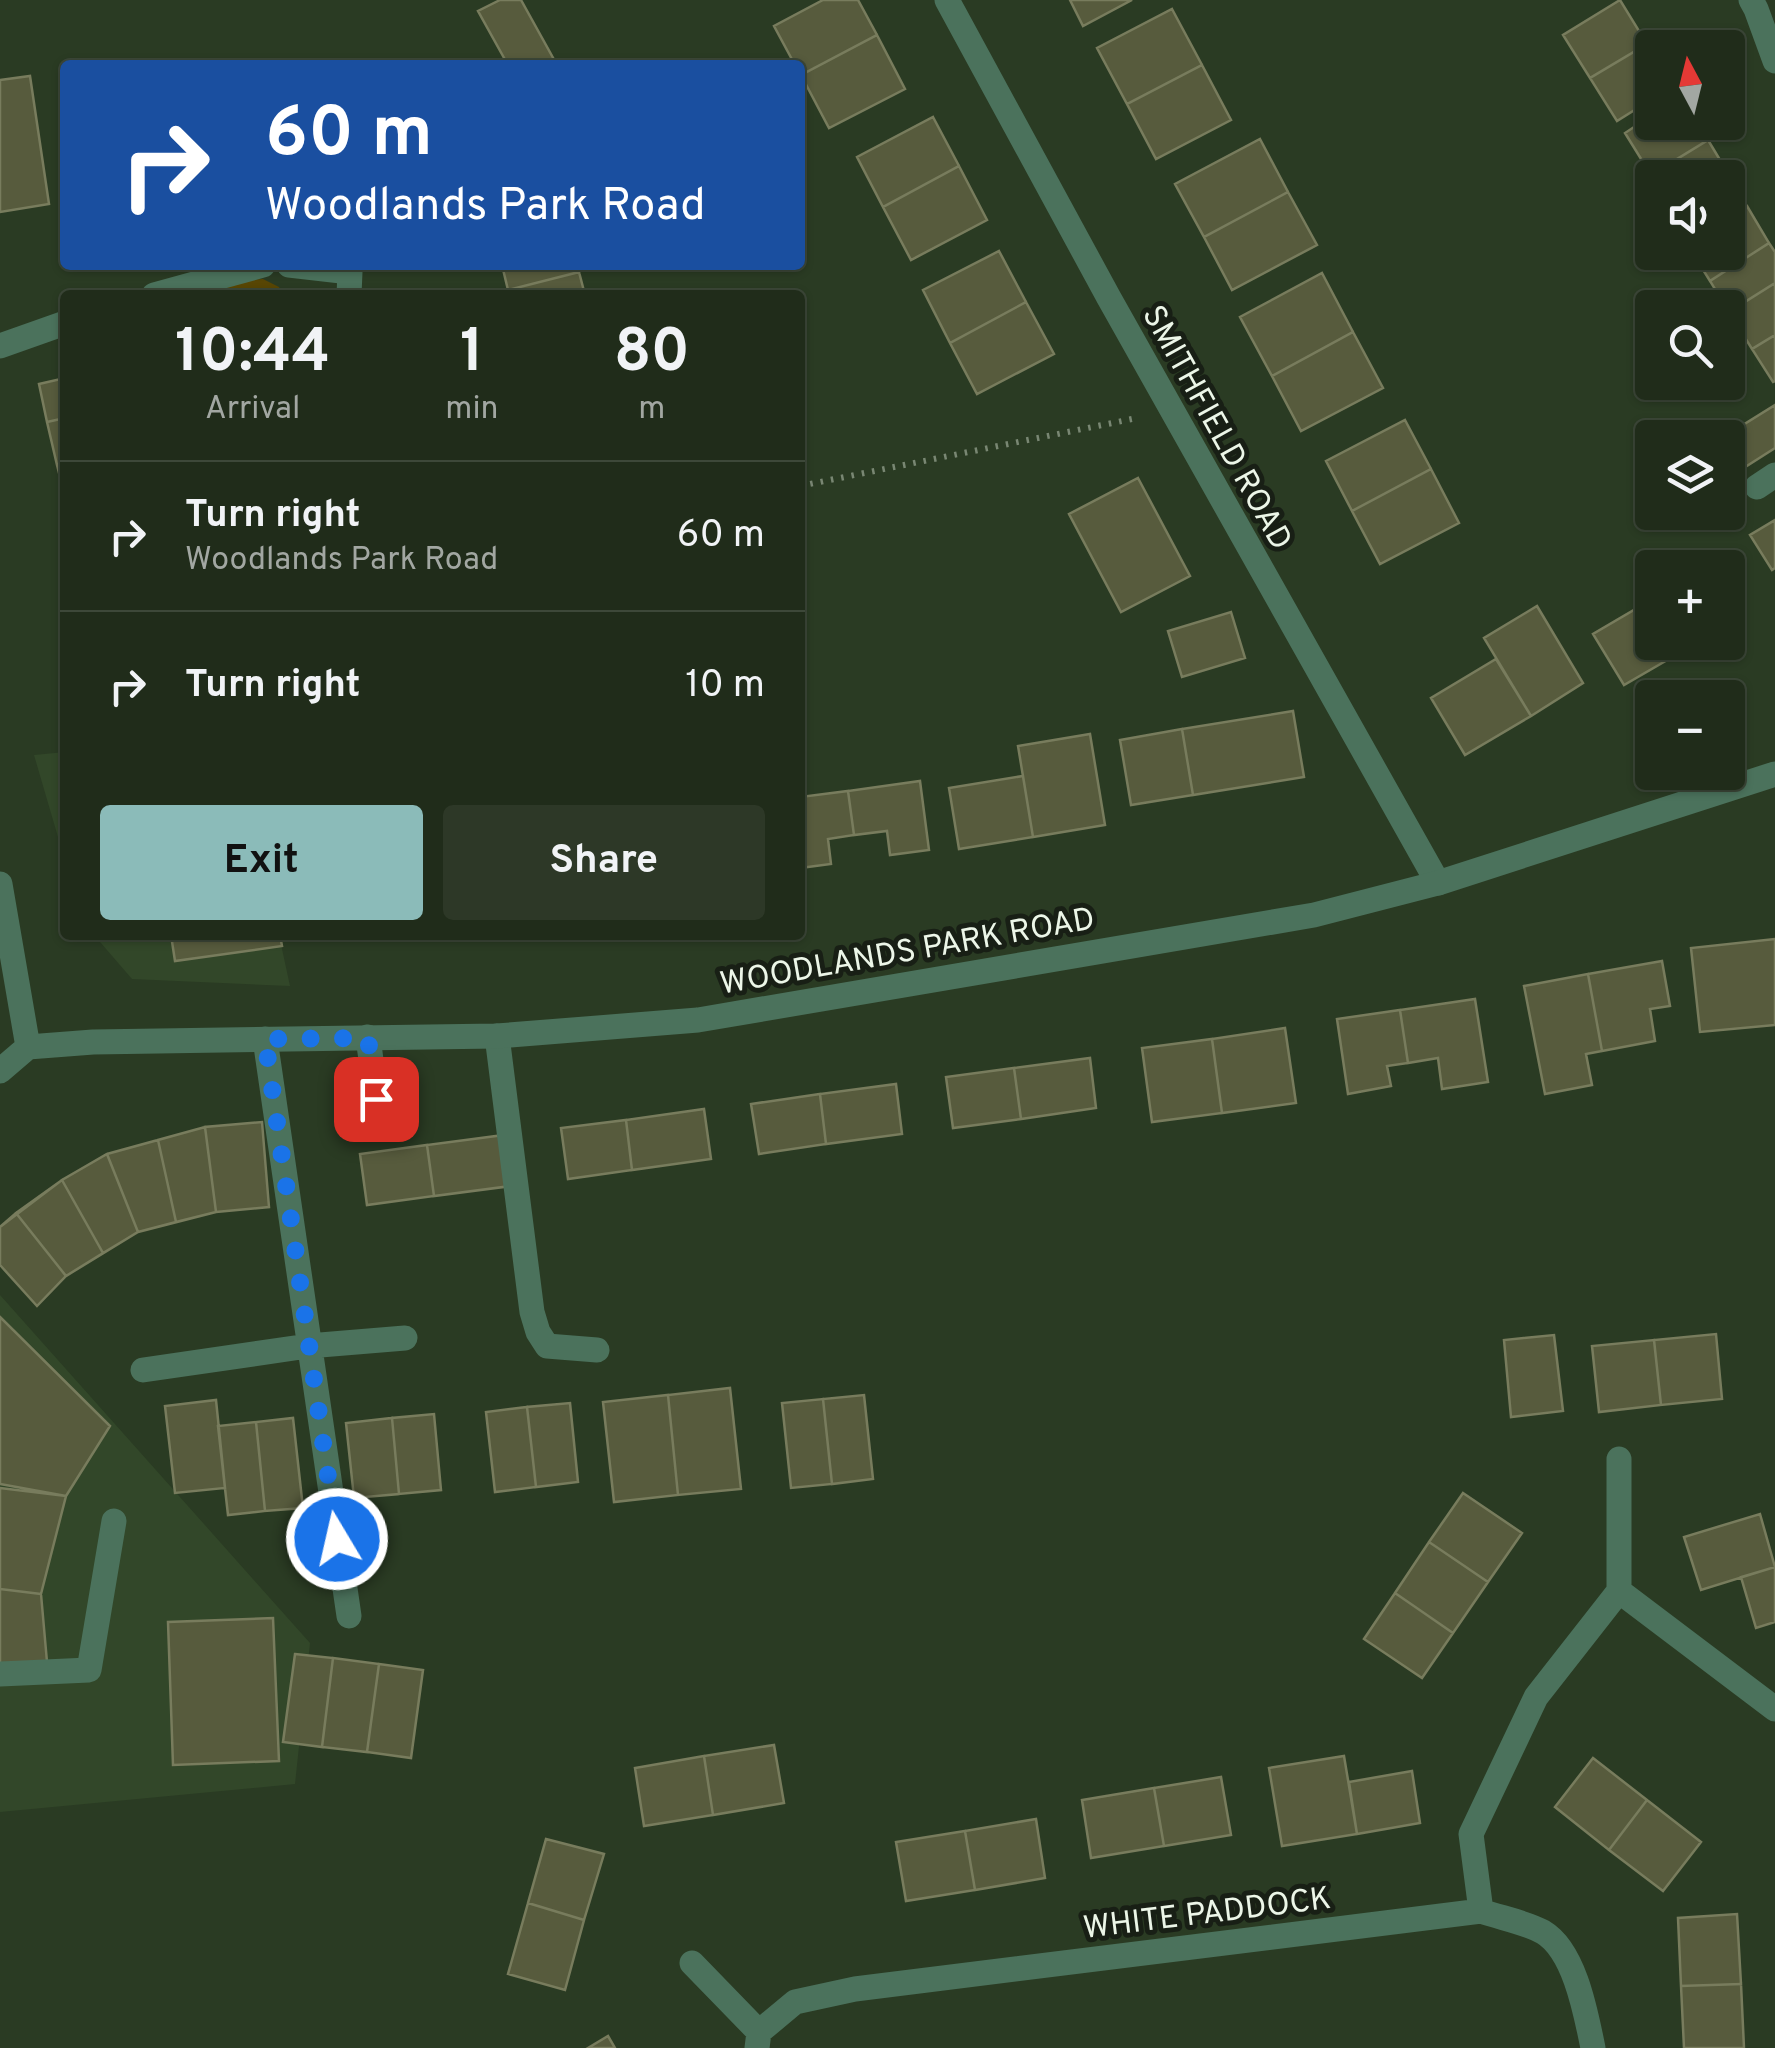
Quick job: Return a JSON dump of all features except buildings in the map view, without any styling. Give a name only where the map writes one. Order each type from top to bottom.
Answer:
[{"type":"street","name":"SMITHFIELD ROAD","points":[[947,0],[1108,298],[1438,882]]},
{"type":"street","points":[[1759,3],[1775,60]]},
{"type":"street","points":[[172,290],[245,270]]},
{"type":"street","points":[[316,270],[354,277]]},
{"type":"street","points":[[0,346],[60,326]]},
{"type":"street","name":"WOODLANDS PARK ROAD","points":[[28,1047],[93,1042],[496,1036],[698,1020],[1314,915],[1438,882],[1775,774]]},
{"type":"street","points":[[0,884],[28,1047],[0,1071]]},
{"type":"street","points":[[496,1036],[532,1312],[538,1332],[547,1346],[598,1350]]},
{"type":"street","points":[[368,1038],[380,1129]]},
{"type":"street","points":[[265,1039],[349,1616]]},
{"type":"street","points":[[143,1370],[308,1346],[405,1338]]},
{"type":"street","points":[[1482,1911],[1472,1834],[1536,1696],[1619,1591],[1619,1459]]},
{"type":"street","points":[[0,1674],[89,1670],[114,1521]]},
{"type":"street","points":[[1619,1591],[1775,1709]]},
{"type":"street","name":"WHITE PADDOCK","points":[[692,1963],[758,2040],[795,2002],[855,1989],[1482,1911],[1545,1933],[1570,1964],[1586,2010],[1593,2048]]},
{"type":"path","points":[[805,485],[1172,411]]},
{"type":"shaded area","points":[[263,279],[280,290],[209,290],[243,280]]},
{"type":"shaded area","points":[[60,752],[60,844],[34,755]]},
{"type":"shaded area","points":[[98,940],[280,940],[290,986],[132,979]]},
{"type":"shaded area","points":[[0,1295],[310,1643],[295,1784],[0,1812]]},
{"type":"route","points":[[337,1539],[265,1039],[368,1038],[376,1099]]}]
